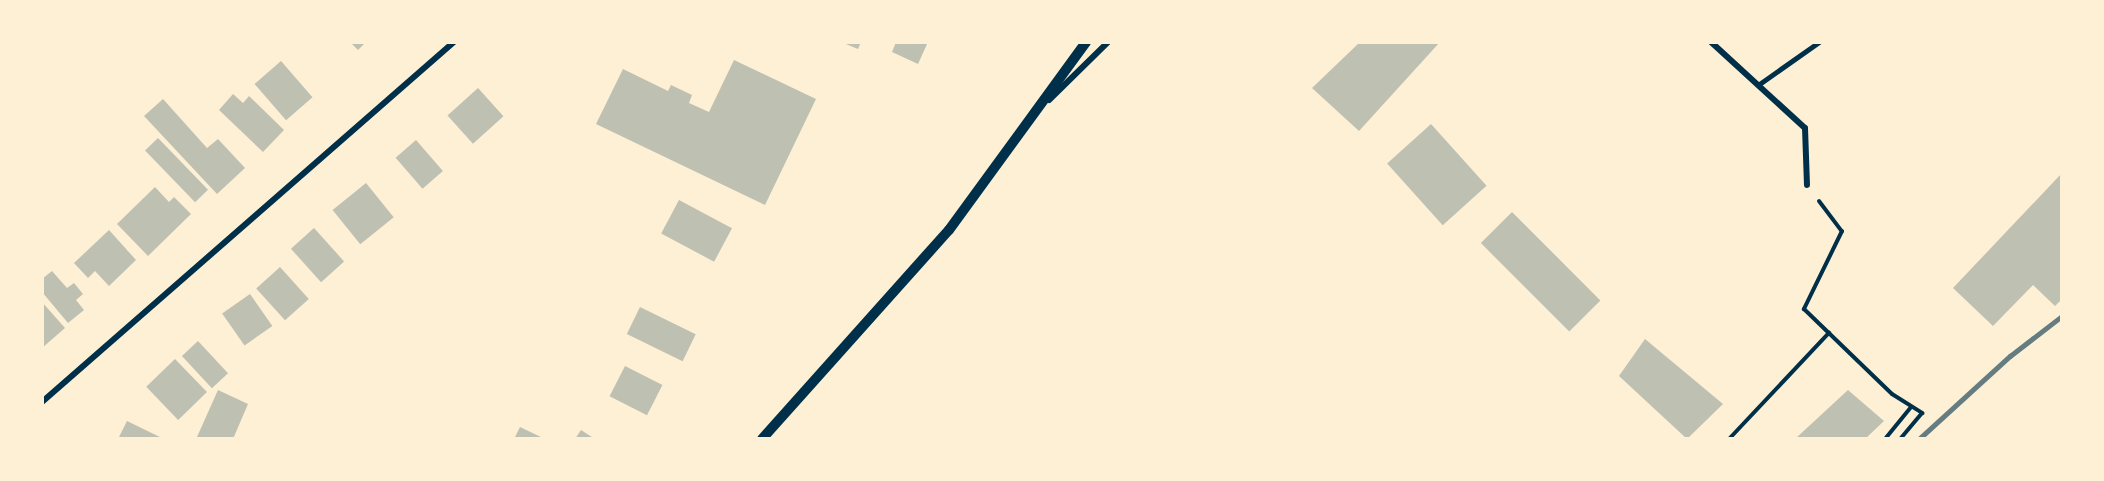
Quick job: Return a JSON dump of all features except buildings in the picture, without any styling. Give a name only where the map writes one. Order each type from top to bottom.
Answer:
[{"type":"street","points":[[42,402],[454,42]]},
{"type":"street","points":[[762,439],[949,230],[1023,125],[1086,42]]},
{"type":"street","points":[[1023,125],[1108,42]]},
{"type":"street","points":[[1711,42],[1805,128],[1807,185]]},
{"type":"lane","points":[[1758,85],[1819,42]]},
{"type":"path","points":[[1807,185],[1842,231],[1803,309],[1892,394],[1922,414],[1900,439]]},
{"type":"path","points":[[1729,439],[1829,333]]},
{"type":"path","points":[[1885,439],[1911,407]]},
{"type":"railway","points":[[1919,439],[2010,356],[2062,316]]}]
